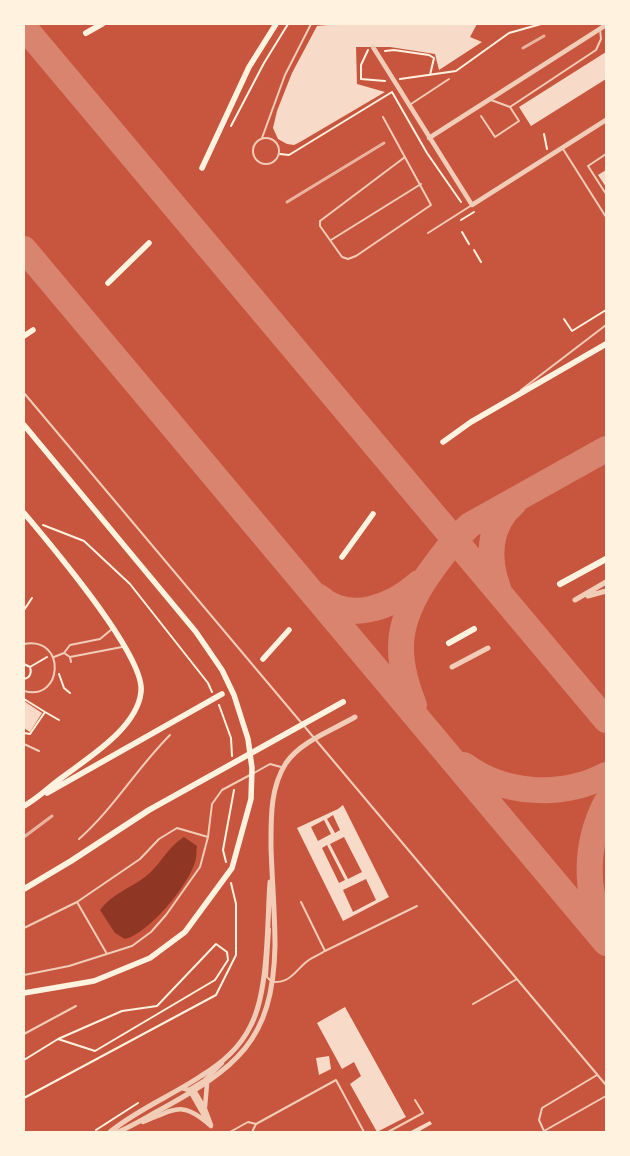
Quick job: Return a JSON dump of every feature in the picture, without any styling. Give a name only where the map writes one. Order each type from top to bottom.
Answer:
[{"type":"main road","points":[[86,33],[102,24]]},
{"type":"main road","points":[[202,168],[249,67],[276,24]]},
{"type":"main road","points":[[108,283],[149,243]]},
{"type":"main road","points":[[24,336],[34,330]]},
{"type":"main road","points":[[443,442],[512,398],[606,344]]},
{"type":"main road","points":[[24,425],[196,632],[222,670],[234,696],[248,739],[252,768],[251,799],[232,868],[184,932],[150,958],[94,981],[24,993]]},
{"type":"main road","points":[[24,513],[70,567],[124,647],[141,682],[140,698],[134,711],[106,744],[34,800]]},
{"type":"main road","points":[[342,557],[373,514]]},
{"type":"main road","points":[[560,584],[606,559]]},
{"type":"main road","points":[[449,643],[474,629]]},
{"type":"main road","points":[[263,659],[289,630]]},
{"type":"main road","points":[[24,806],[222,694]]},
{"type":"main road","points":[[24,889],[149,810],[343,702]]},
{"type":"street","points":[[429,138],[606,25]]},
{"type":"street","points":[[374,49],[472,205],[606,122]]},
{"type":"street","points":[[606,582],[576,600],[606,591]]},
{"type":"street","points":[[452,667],[488,648]]},
{"type":"street","points":[[132,1126],[207,1084],[226,1070],[254,1036],[266,1008],[272,982],[275,948],[271,816],[276,782],[284,768],[300,748],[355,717]]},
{"type":"street","points":[[191,1092],[216,1070],[247,1033],[256,1014],[263,977],[271,864]]},
{"type":"street","points":[[110,1132],[138,1112],[182,1088],[224,1060]]},
{"type":"street","points":[[205,1109],[207,1084]]},
{"type":"street","points":[[182,1088],[191,1092],[205,1109],[215,1132]]},
{"type":"street","points":[[191,1092],[212,1126]]},
{"type":"street","points":[[118,1132],[179,1108],[196,1113],[212,1126]]},
{"type":"lane","points":[[262,138],[270,138],[277,142],[280,154],[271,163],[259,162],[254,156],[253,147],[262,138],[285,75],[311,24]]},
{"type":"lane","points":[[510,107],[596,50],[601,40],[600,30]]},
{"type":"lane","points":[[409,105],[449,80]]},
{"type":"lane","points":[[481,116],[495,137],[520,121],[510,107],[489,99]]},
{"type":"lane","points":[[383,116],[431,205],[428,209],[356,256],[348,259],[342,257],[320,226],[320,221],[405,157]]},
{"type":"lane","points":[[562,148],[606,217]]},
{"type":"lane","points":[[606,154],[588,166],[606,194]]},
{"type":"lane","points":[[331,240],[421,184]]},
{"type":"lane","points":[[428,232],[472,205]]},
{"type":"lane","points":[[512,398],[542,372],[606,326]]},
{"type":"lane","points":[[24,393],[606,1085]]},
{"type":"lane","points":[[53,658],[64,653],[70,645],[100,640],[112,629]]},
{"type":"lane","points":[[24,644],[38,644],[45,648],[53,658],[55,670],[49,684],[43,690],[35,692],[24,691]]},
{"type":"lane","points":[[64,653],[70,657],[124,647]]},
{"type":"lane","points":[[70,657],[71,662]]},
{"type":"lane","points":[[79,839],[101,819],[148,757],[170,735]]},
{"type":"lane","points":[[24,744],[39,751]]},
{"type":"lane","points":[[24,975],[69,966],[132,946],[151,932],[166,915],[200,867],[208,837],[212,804],[222,790],[270,764],[284,768]]},
{"type":"lane","points":[[24,928],[78,902],[140,859],[159,839],[177,828],[208,837]]},
{"type":"lane","points":[[78,902],[107,954]]},
{"type":"lane","points":[[301,902],[326,951]]},
{"type":"lane","points":[[267,920],[270,932],[268,977],[272,982],[281,982],[290,979],[306,962],[417,906]]},
{"type":"lane","points":[[473,1004],[517,979]]},
{"type":"lane","points":[[24,1034],[76,1006]]},
{"type":"lane","points":[[598,1074],[542,1108],[539,1120],[544,1131],[606,1096]]},
{"type":"lane","points":[[252,1132],[256,1124],[336,1080],[364,1132]]},
{"type":"lane","points":[[388,1132],[423,1113],[416,1100]]},
{"type":"lane","points":[[230,1132],[248,1122],[256,1124]]},
{"type":"path","points":[[235,119],[264,63],[288,24]]},
{"type":"path","points":[[395,83],[410,76],[456,71],[509,33],[541,24]]},
{"type":"path","points":[[367,50],[394,50],[429,55],[434,58],[430,75]]},
{"type":"path","points":[[367,50],[371,58]]},
{"type":"path","points":[[367,50],[361,65],[361,79],[385,81]]},
{"type":"path","points":[[380,73],[427,152],[461,202]]},
{"type":"path","points":[[280,154],[289,155],[392,92]]},
{"type":"path","points":[[462,232],[469,244]]},
{"type":"path","points":[[474,250],[481,262]]},
{"type":"path","points":[[564,319],[572,332],[606,310]]},
{"type":"path","points":[[38,522],[84,541],[130,584],[208,683]]},
{"type":"path","points":[[24,610],[32,598]]},
{"type":"path","points":[[30,667],[44,659]]},
{"type":"path","points":[[24,664],[30,667]]},
{"type":"path","points":[[24,679],[30,675],[30,667]]},
{"type":"path","points":[[55,670],[64,688],[70,693]]},
{"type":"path","points":[[24,699],[60,720]]},
{"type":"path","points":[[220,706],[232,745]]},
{"type":"path","points":[[24,733],[30,734],[44,712]]},
{"type":"path","points":[[223,850],[234,792]]},
{"type":"path","points":[[24,1098],[216,995],[236,955],[236,904]]},
{"type":"path","points":[[24,1060],[58,1039],[122,1011],[157,1006],[216,944],[227,952],[228,960],[214,980],[95,1051],[58,1039]]},
{"type":"shaded area","points":[[184,837],[197,846],[196,858],[191,872],[176,895],[156,918],[135,935],[125,939],[115,933],[100,910],[115,896],[150,873],[173,846]]},
{"type":"building","points":[[339,24],[477,24],[470,37],[482,42],[439,70],[435,54],[390,47],[356,47],[357,84],[385,92],[300,142],[294,145],[287,144],[278,139],[273,128],[277,111],[292,73],[317,26]]},
{"type":"building","points":[[606,52],[606,79],[531,126],[519,107]]},
{"type":"building","points":[[606,170],[606,187],[598,175]]},
{"type":"building","points":[[24,701],[42,713],[30,732],[24,728]]},
{"type":"building","points":[[343,805],[389,897],[343,921],[297,828]],"holes":[[[333,815],[340,830],[335,833],[327,819]],[[324,820],[331,834],[318,841],[311,827]],[[344,837],[362,872],[348,879],[330,844]],[[327,845],[345,880],[339,883],[322,848]],[[366,879],[376,900],[353,912],[343,890]]]},
{"type":"building","points":[[345,1007],[406,1117],[377,1132],[350,1084],[361,1076],[354,1062],[342,1069],[317,1023]]},
{"type":"building","points":[[329,1056],[331,1069],[319,1075],[316,1058]]},
{"type":"building","points":[[430,1121],[432,1124],[418,1132],[409,1132]]},
{"type":"taxiway","points":[[24,27],[606,720]]},
{"type":"taxiway","points":[[24,249],[606,943]]},
{"type":"taxiway","points":[[414,705],[403,669],[402,638],[404,623],[410,607],[428,575],[470,525],[606,449]]},
{"type":"taxiway","points":[[498,588],[492,566],[492,543],[499,521],[514,503]]},
{"type":"taxiway","points":[[319,597],[343,610],[357,611],[383,605],[408,592],[419,583]]},
{"type":"taxiway","points":[[464,765],[480,775],[497,782],[534,790],[571,787],[606,775]]},
{"type":"taxiway","points":[[604,932],[593,900],[590,884],[590,867],[594,835],[606,803]]},
{"type":"railway","points":[[523,48],[544,36]]},
{"type":"railway","points":[[287,202],[384,143]]},
{"type":"railway","points":[[24,837],[52,816]]}]
